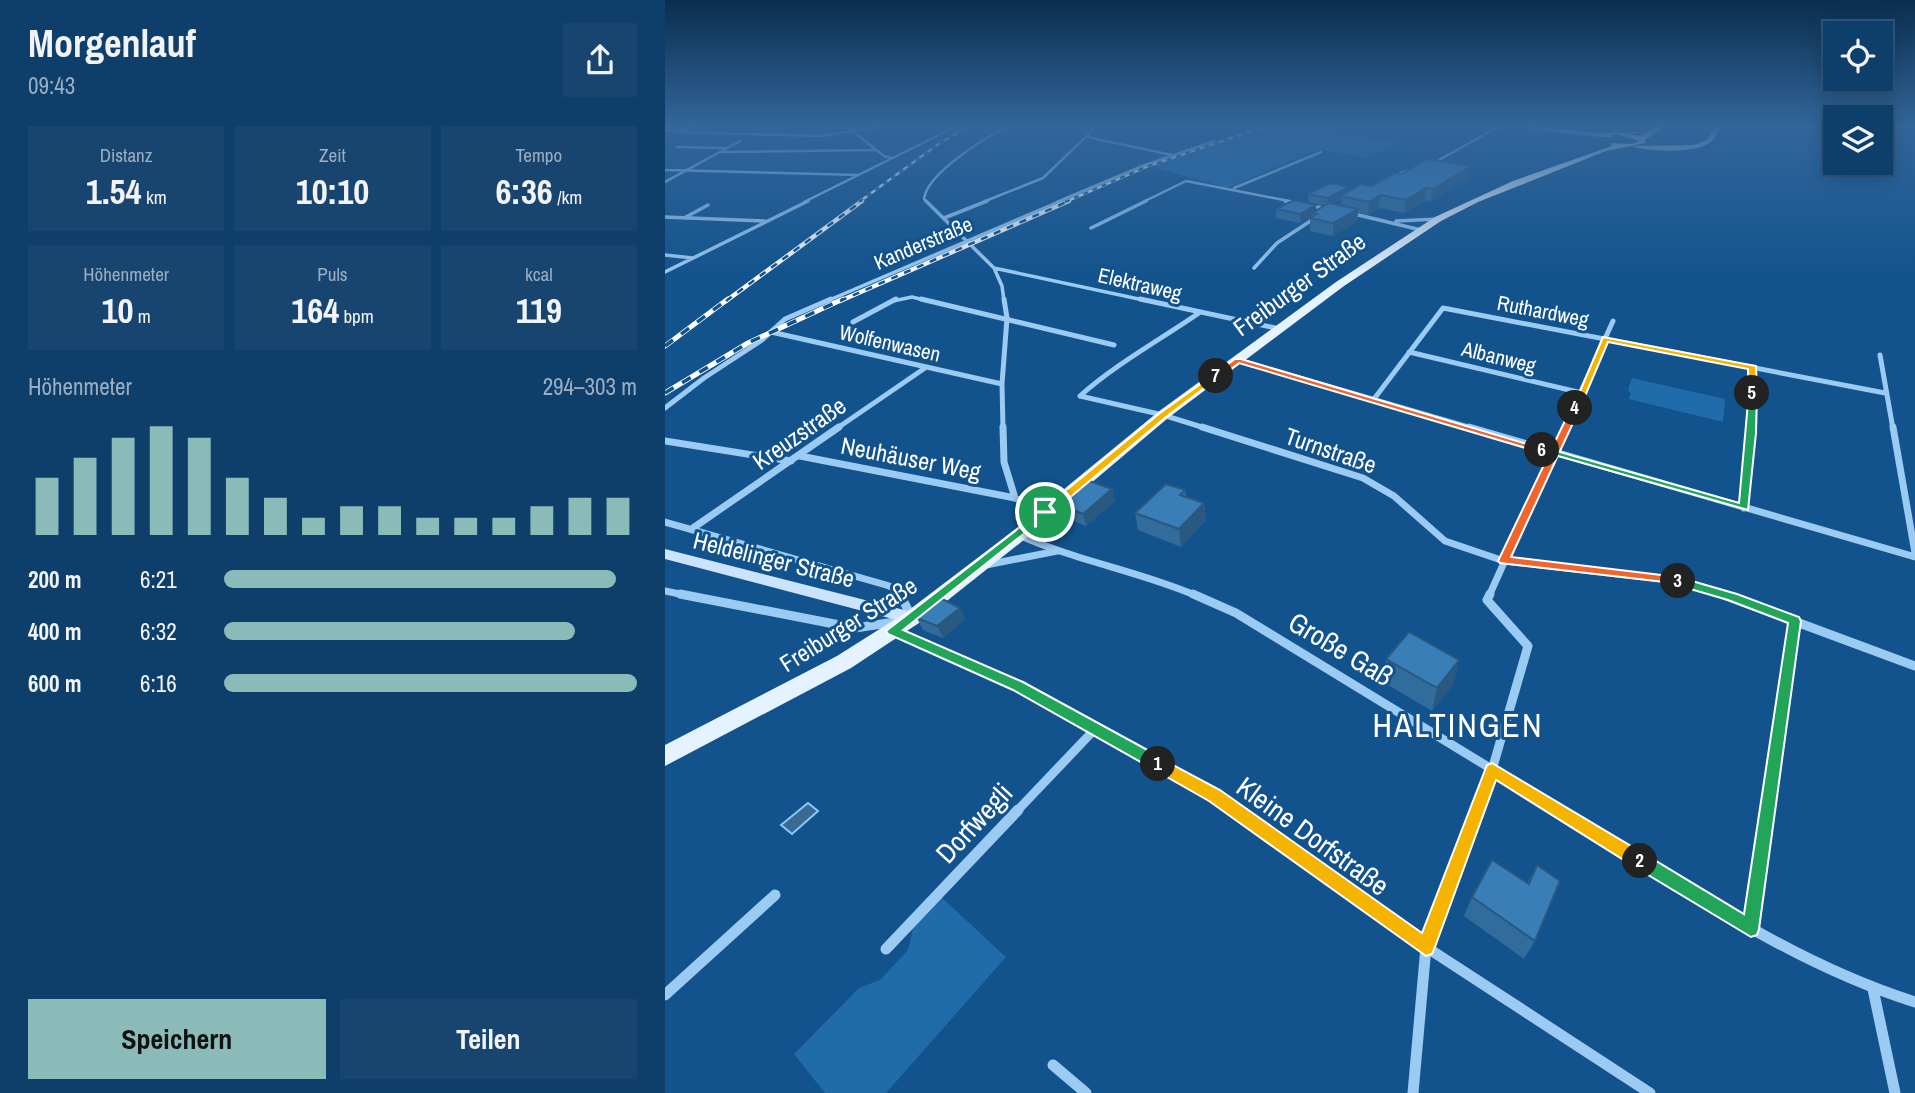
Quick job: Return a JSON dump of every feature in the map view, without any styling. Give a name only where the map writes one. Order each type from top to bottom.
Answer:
[{"type":"main road","name":"Freiburger Straße","points":[[665,756],[769,704],[893,631],[977,568],[1163,415],[1341,284],[1439,219],[1527,177]]},
{"type":"street","points":[[665,272],[854,177]]},
{"type":"street","points":[[939,177],[925,190],[924,199],[994,268],[1002,286],[1007,318],[1003,384],[1004,461],[1015,498]]},
{"type":"street","points":[[944,218],[1044,177]]},
{"type":"street","name":"Kanderstraße","points":[[665,408],[771,332],[785,319],[1120,177]]},
{"type":"street","points":[[1091,228],[1186,180],[1229,190],[1261,177]]},
{"type":"street","points":[[1385,179],[1390,177]]},
{"type":"street","points":[[1234,188],[1331,209],[1277,243],[1254,268]]},
{"type":"street","points":[[684,218],[708,205]]},
{"type":"street","points":[[1341,211],[1421,230]]},
{"type":"street","points":[[666,218],[766,222]]},
{"type":"street","points":[[1378,219],[1439,219]]},
{"type":"street","points":[[1398,221],[1421,230]]},
{"type":"street","points":[[665,256],[694,258]]},
{"type":"street","name":"Elektraweg","points":[[994,268],[1280,329]]},
{"type":"street","points":[[853,321],[891,300],[907,296],[1114,345]]},
{"type":"street","name":"Ruthardweg","points":[[1409,352],[1443,308],[1885,393]]},
{"type":"street","points":[[1163,415],[1080,396],[1099,379],[1121,367],[1199,313]]},
{"type":"street","points":[[1413,1093],[1426,947],[1492,770],[1528,646],[1487,600],[1613,321]]},
{"type":"street","name":"Wolfenwasen","points":[[771,332],[1003,384]]},
{"type":"street","points":[[1374,399],[1409,352]]},
{"type":"street","name":"Albanweg","points":[[1409,352],[1582,393]]},
{"type":"street","points":[[1238,360],[1555,454],[1915,555],[1880,355]]},
{"type":"street","points":[[1744,508],[1751,433],[1753,367]]},
{"type":"street","name":"Kreuzstraße","points":[[693,528],[925,368]]},
{"type":"street","name":"Turnstraße","points":[[1163,415],[1363,478],[1394,496],[1445,541],[1504,561],[1678,581],[1732,597],[1915,666]]},
{"type":"street","points":[[665,442],[792,461]]},
{"type":"street","name":"Neuhäuser Weg","points":[[800,456],[1015,498],[1045,512]]},
{"type":"street","points":[[665,522],[897,589],[912,618],[855,628],[665,591]]},
{"type":"street","name":"Große Gaß","points":[[1019,534],[1058,551],[1131,570],[1183,589],[1236,613],[1751,929],[1873,989],[1915,1002]]},
{"type":"street","name":"Große Gaß","points":[[977,568],[1058,551]]},
{"type":"street","name":"Heldelinger Straße","points":[[665,554],[912,618]]},
{"type":"street","points":[[1751,929],[1795,621]]},
{"type":"street","name":"Kleine Dorfstraße","points":[[893,631],[1018,686],[1215,796],[1426,947],[1650,1093]]},
{"type":"street","name":"Dorfwegli","points":[[886,949],[1095,729]]},
{"type":"street","points":[[665,995],[775,895]]},
{"type":"street","points":[[1873,989],[1895,1093]]},
{"type":"street","points":[[1053,1065],[1086,1093]]},
{"type":"shaded area","points":[[1189,177],[1253,177],[1228,188]]},
{"type":"shaded area","points":[[1632,378],[1725,399],[1723,422],[1629,399],[1631,393],[1628,390]]},
{"type":"shaded area","points":[[808,803],[818,811],[792,834],[781,825]]},
{"type":"shaded area","points":[[940,896],[1006,957],[886,1093],[825,1093],[794,1054],[859,988],[880,980],[908,950],[914,924]]},
{"type":"building","points":[[1388,177],[1453,177],[1406,200],[1380,195],[1369,202],[1341,196],[1361,184],[1371,186]]},
{"type":"building","points":[[1330,183],[1349,187],[1328,198],[1308,194]]},
{"type":"building","points":[[1294,200],[1316,205],[1300,214],[1276,209]]},
{"type":"building","points":[[1329,203],[1358,209],[1333,223],[1310,218],[1317,214],[1312,213]]},
{"type":"building","points":[[1087,480],[1112,489],[1083,514],[1058,504]]},
{"type":"building","points":[[1166,484],[1185,490],[1180,495],[1204,503],[1179,529],[1135,513]]},
{"type":"building","points":[[942,599],[960,608],[937,626],[917,618]]},
{"type":"building","points":[[1409,632],[1459,660],[1437,688],[1386,659]]},
{"type":"building","points":[[1492,860],[1529,884],[1537,865],[1560,881],[1535,941],[1472,897]]},
{"type":"railway","points":[[859,202],[893,177]]},
{"type":"railway","points":[[1065,202],[1123,177]]},
{"type":"railway","points":[[726,301],[862,201]]},
{"type":"railway","points":[[840,301],[1069,201]]},
{"type":"railway","points":[[665,346],[728,299]]},
{"type":"railway","points":[[665,393],[748,343],[843,299]]},
{"type":"district","name":"HALTINGEN","points":[[1458,725]]},
{"type":"route","points":[[1045,512],[957,584],[893,631],[1018,686],[1215,796],[1426,947],[1492,770],[1751,929],[1795,621],[1732,597],[1678,581],[1504,561],[1555,454],[1606,339],[1753,367],[1751,433],[1744,508],[1555,454],[1238,360],[1163,415],[1045,512]]}]
